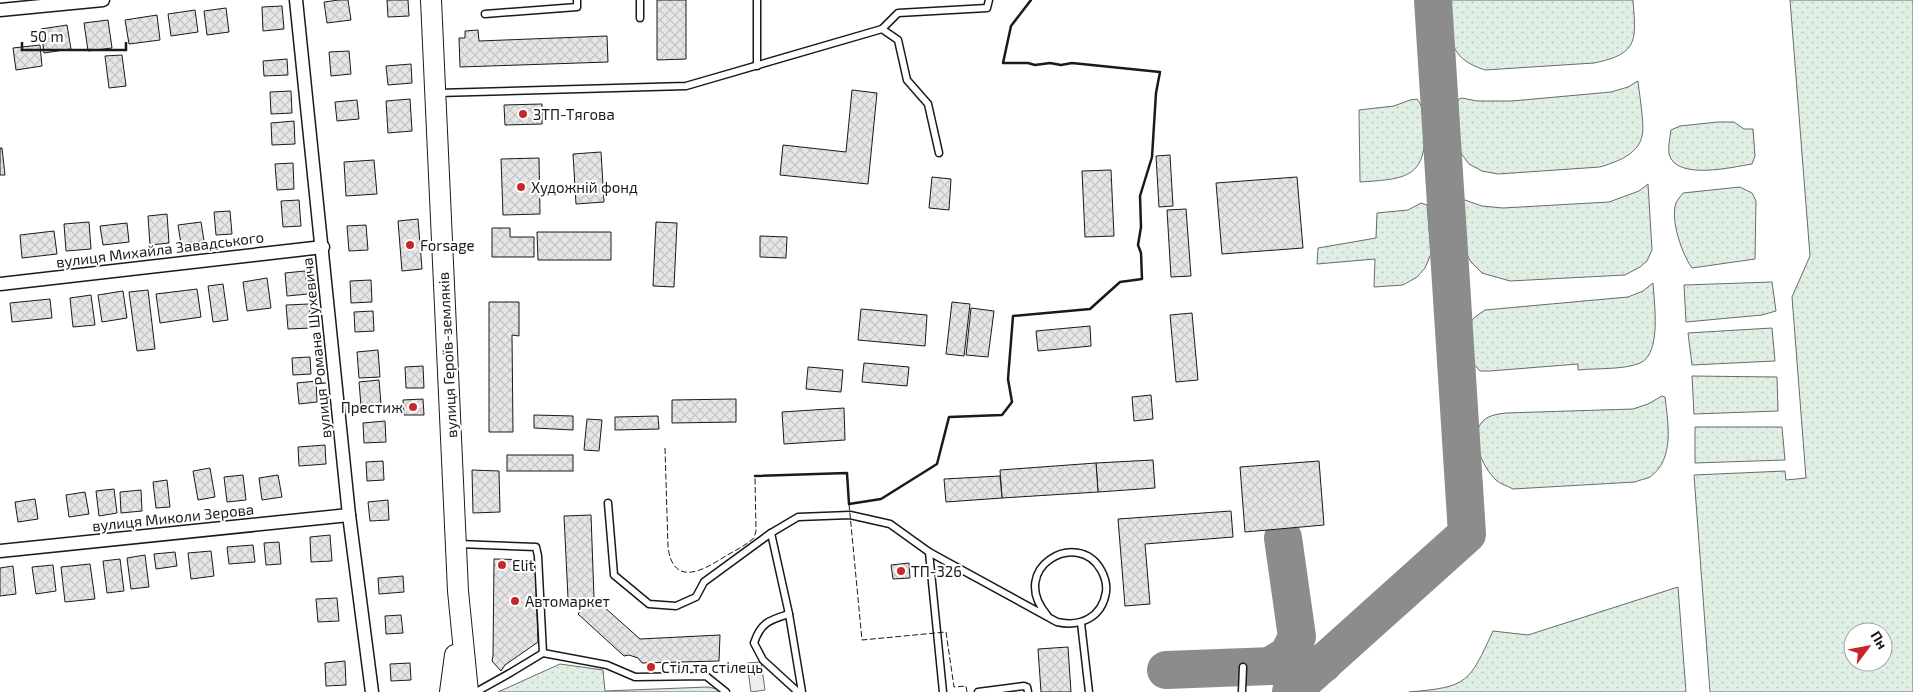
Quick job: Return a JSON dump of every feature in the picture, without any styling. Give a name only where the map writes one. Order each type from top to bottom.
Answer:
[{"type":"main road","name":"вулиця Героїв-земляків","points":[[431,0],[458,591]]},
{"type":"main road","points":[[450,692],[453,677],[458,591]]},
{"type":"main road","points":[[458,591],[468,692]]},
{"type":"street","points":[[0,10],[103,0]]},
{"type":"street","name":"вулиця Романа Шухевича","points":[[296,0],[323,247],[349,515],[372,692]]},
{"type":"street","name":"вулиця Михайла Завадського","points":[[0,284],[323,247]]},
{"type":"street","name":"вулиця Миколи Зерова","points":[[0,550],[349,515]]},
{"type":"lane","points":[[485,14],[578,7],[577,0]]},
{"type":"lane","points":[[640,0],[640,18]]},
{"type":"lane","points":[[757,0],[757,66]]},
{"type":"lane","points":[[434,93],[686,86],[882,29],[898,13],[987,8],[989,0]]},
{"type":"lane","points":[[882,29],[898,40],[906,80],[928,104],[939,153]]},
{"type":"lane","points":[[608,503],[614,575],[649,604],[676,606],[696,597],[704,582],[771,533],[798,517],[850,514],[890,524],[929,552],[1057,622],[1081,623],[1091,618],[1099,610],[1105,599],[1106,588],[1104,576],[1099,566],[1090,558],[1068,552],[1056,555],[1046,562],[1039,571],[1035,583],[1035,595],[1039,606],[1047,615]]},
{"type":"lane","points":[[771,533],[789,614],[800,692]]},
{"type":"lane","points":[[456,543],[536,547],[543,653]]},
{"type":"lane","points":[[929,552],[943,692]]},
{"type":"lane","points":[[789,614],[772,619],[758,629],[754,643],[763,660],[800,692]]},
{"type":"lane","points":[[1081,623],[1089,692]]},
{"type":"lane","points":[[476,692],[510,674],[543,653],[607,665],[635,677],[706,676],[726,692]]},
{"type":"lane","points":[[1242,692],[1243,667]]},
{"type":"lane","points":[[978,692],[1024,686],[1027,687],[1028,692]]},
{"type":"green space","points":[[1449,0],[1633,0],[1634,35],[1632,43],[1620,55],[1594,63],[1485,70],[1472,65],[1457,52],[1451,35]]},
{"type":"green space","points":[[1790,0],[1913,0],[1913,692],[1710,692],[1694,475],[1785,471],[1786,480],[1806,478],[1792,297],[1810,256]]},
{"type":"green space","points":[[1638,81],[1643,125],[1640,143],[1626,157],[1606,165],[1498,174],[1482,171],[1469,164],[1456,144],[1454,110],[1459,99],[1512,101],[1611,92],[1628,87]]},
{"type":"green space","points":[[1417,99],[1423,113],[1424,145],[1421,158],[1416,167],[1409,173],[1388,180],[1360,182],[1359,110],[1394,106]]},
{"type":"green space","points":[[1734,122],[1744,129],[1753,129],[1755,156],[1752,164],[1719,169],[1693,170],[1682,167],[1674,162],[1669,154],[1671,130],[1680,126]]},
{"type":"green space","points":[[1648,184],[1652,250],[1647,261],[1625,275],[1510,281],[1482,273],[1471,262],[1465,251],[1462,199],[1482,206],[1503,208],[1609,202],[1639,191]]},
{"type":"green space","points":[[1740,187],[1752,193],[1756,201],[1755,259],[1692,268],[1684,254],[1678,237],[1675,218],[1677,201],[1683,193]]},
{"type":"green space","points":[[1421,203],[1427,205],[1431,254],[1425,268],[1417,277],[1403,285],[1374,287],[1375,259],[1317,264],[1318,248],[1376,238],[1377,213],[1408,210]]},
{"type":"green space","points":[[1772,282],[1776,311],[1762,315],[1686,322],[1684,285]]},
{"type":"green space","points":[[1653,283],[1654,339],[1647,358],[1640,363],[1618,368],[1578,370],[1578,364],[1480,371],[1471,361],[1468,353],[1469,324],[1485,310],[1628,297],[1643,291]]},
{"type":"green space","points":[[1772,328],[1775,361],[1692,365],[1688,333]]},
{"type":"green space","points":[[1692,376],[1777,377],[1778,411],[1694,414]]},
{"type":"green space","points":[[1662,396],[1665,397],[1668,429],[1667,451],[1658,469],[1650,477],[1635,482],[1513,489],[1491,475],[1479,451],[1477,434],[1479,426],[1484,420],[1494,415],[1633,409],[1648,404]]},
{"type":"green space","points":[[1695,427],[1782,427],[1785,460],[1695,463]]},
{"type":"green space","points":[[1678,587],[1686,692],[1409,692],[1444,688],[1464,679],[1478,662],[1493,631],[1528,635]]},
{"type":"green space","points":[[560,664],[603,670],[605,691],[708,687],[722,692],[498,692]]},
{"type":"shaded area","points":[[761,662],[765,690],[751,692],[747,663]]},
{"type":"building","points":[[348,0],[351,20],[327,23],[324,2]]},
{"type":"building","points":[[387,0],[408,0],[409,16],[388,17]]},
{"type":"building","points":[[657,0],[686,0],[686,59],[657,60]]},
{"type":"building","points":[[282,6],[284,29],[263,31],[262,7]]},
{"type":"building","points":[[226,8],[229,32],[207,35],[204,11]]},
{"type":"building","points":[[195,10],[198,32],[171,36],[168,14]]},
{"type":"building","points":[[157,15],[160,40],[129,44],[125,20]]},
{"type":"building","points":[[108,20],[112,48],[88,51],[84,23]]},
{"type":"building","points":[[67,25],[71,49],[44,53],[41,29]]},
{"type":"building","points":[[478,30],[479,41],[607,36],[608,62],[460,67],[459,38],[465,38],[465,31]]},
{"type":"building","points":[[40,45],[42,66],[16,70],[13,48]]},
{"type":"building","points":[[349,51],[351,74],[331,76],[329,52]]},
{"type":"building","points":[[122,55],[126,86],[109,88],[105,56]]},
{"type":"building","points":[[287,59],[288,75],[264,76],[263,61]]},
{"type":"building","points":[[411,64],[412,83],[388,85],[386,66]]},
{"type":"building","points":[[852,90],[877,93],[868,184],[780,175],[783,145],[846,152]]},
{"type":"building","points":[[291,91],[292,113],[271,114],[270,92]]},
{"type":"building","points":[[410,99],[412,131],[388,133],[386,101]]},
{"type":"building","points":[[357,100],[359,119],[337,121],[335,102]]},
{"type":"building","name":"ЗТП-Тягова","points":[[542,104],[542,124],[505,125],[504,105]]},
{"type":"building","points":[[294,121],[295,144],[272,145],[271,123]]},
{"type":"building","points":[[0,148],[2,148],[5,175],[0,175]]},
{"type":"building","points":[[601,152],[604,202],[576,204],[573,154]]},
{"type":"building","points":[[1170,155],[1173,206],[1159,207],[1156,156]]},
{"type":"building","name":"Художній фонд","points":[[539,158],[540,214],[503,215],[501,159]]},
{"type":"building","points":[[374,160],[377,194],[346,196],[344,162]]},
{"type":"building","points":[[293,163],[294,189],[277,190],[275,164]]},
{"type":"building","points":[[1111,170],[1114,236],[1085,237],[1082,171]]},
{"type":"building","points":[[932,177],[951,179],[949,210],[929,208]]},
{"type":"building","points":[[1297,177],[1303,248],[1222,254],[1216,183]]},
{"type":"building","points":[[299,200],[301,226],[283,227],[281,201]]},
{"type":"building","points":[[1186,209],[1191,276],[1171,277],[1167,210]]},
{"type":"building","points":[[230,211],[232,234],[216,235],[214,212]]},
{"type":"building","points":[[167,214],[169,243],[150,245],[148,216]]},
{"type":"building","name":"Forsage","points":[[418,219],[422,269],[402,271],[398,221]]},
{"type":"building","points":[[89,222],[91,249],[66,251],[64,224]]},
{"type":"building","points":[[201,222],[204,241],[181,244],[178,225]]},
{"type":"building","points":[[656,222],[677,223],[674,287],[653,286]]},
{"type":"building","points":[[127,223],[129,242],[103,245],[100,226]]},
{"type":"building","points":[[366,225],[368,250],[349,251],[347,226]]},
{"type":"building","points":[[492,228],[510,228],[510,237],[534,237],[534,257],[492,257]]},
{"type":"building","points":[[54,231],[57,254],[22,258],[20,235]]},
{"type":"building","points":[[537,232],[611,232],[611,260],[538,260]]},
{"type":"building","points":[[760,236],[787,237],[786,258],[760,257]]},
{"type":"building","points":[[305,271],[308,294],[287,296],[285,273]]},
{"type":"building","points":[[267,278],[271,308],[247,311],[243,282]]},
{"type":"building","points":[[371,280],[372,302],[351,303],[350,281]]},
{"type":"building","points":[[223,284],[228,320],[213,322],[208,286]]},
{"type":"building","points":[[197,289],[201,317],[160,323],[156,294]]},
{"type":"building","points":[[148,290],[155,349],[137,351],[129,292]]},
{"type":"building","points":[[123,291],[127,318],[102,322],[98,295]]},
{"type":"building","points":[[91,295],[95,325],[73,327],[70,298]]},
{"type":"building","points":[[50,299],[52,318],[12,322],[10,303]]},
{"type":"building","points":[[489,302],[519,302],[519,336],[512,335],[513,432],[489,432]]},
{"type":"building","points":[[952,302],[970,304],[964,356],[946,354]]},
{"type":"building","points":[[309,304],[311,328],[288,329],[286,305]]},
{"type":"building","points":[[971,308],[994,311],[988,357],[966,355]]},
{"type":"building","points":[[861,309],[927,315],[925,346],[858,340]]},
{"type":"building","points":[[373,311],[374,331],[355,332],[354,312]]},
{"type":"building","points":[[1192,313],[1198,380],[1176,382],[1170,315]]},
{"type":"building","points":[[1090,326],[1091,346],[1038,351],[1036,331]]},
{"type":"building","points":[[378,350],[380,377],[359,378],[357,352]]},
{"type":"building","points":[[310,357],[311,374],[293,375],[292,358]]},
{"type":"building","points":[[864,363],[909,367],[907,386],[862,382]]},
{"type":"building","points":[[423,366],[424,388],[406,388],[405,367]]},
{"type":"building","points":[[808,367],[843,370],[841,392],[806,389]]},
{"type":"building","points":[[379,380],[381,404],[361,406],[359,382]]},
{"type":"building","points":[[316,381],[317,402],[299,404],[297,383]]},
{"type":"building","points":[[1151,395],[1153,419],[1134,421],[1132,397]]},
{"type":"building","name":"Престиж","points":[[423,399],[424,415],[404,415],[403,400]]},
{"type":"building","points":[[736,399],[736,422],[672,423],[672,400]]},
{"type":"building","points":[[844,408],[845,440],[784,444],[782,412]]},
{"type":"building","points":[[534,415],[573,416],[573,430],[534,428]]},
{"type":"building","points":[[658,416],[659,429],[615,430],[615,417]]},
{"type":"building","points":[[587,419],[602,420],[599,451],[584,450]]},
{"type":"building","points":[[385,421],[386,442],[364,443],[363,423]]},
{"type":"building","points":[[325,445],[326,464],[299,466],[298,447]]},
{"type":"building","points":[[507,455],[573,455],[573,471],[507,471]]},
{"type":"building","points":[[1153,460],[1155,488],[1098,492],[1096,463]]},
{"type":"building","points":[[383,461],[384,480],[367,481],[366,462]]},
{"type":"building","points":[[1319,461],[1324,525],[1245,532],[1240,467]]},
{"type":"building","points":[[1096,463],[1098,492],[1002,498],[1000,470]]},
{"type":"building","points":[[210,468],[215,497],[198,500],[193,471]]},
{"type":"building","points":[[472,470],[499,471],[500,512],[473,513]]},
{"type":"building","points":[[243,475],[246,500],[227,502],[224,477]]},
{"type":"building","points":[[278,475],[282,497],[262,500],[259,478]]},
{"type":"building","points":[[1000,476],[1002,498],[946,502],[944,479]]},
{"type":"building","points":[[167,480],[170,507],[156,508],[153,482]]},
{"type":"building","points":[[114,489],[117,513],[99,516],[96,491]]},
{"type":"building","points":[[141,490],[142,511],[121,513],[120,492]]},
{"type":"building","points":[[85,492],[89,514],[69,517],[66,495]]},
{"type":"building","points":[[35,499],[38,519],[18,522],[15,502]]},
{"type":"building","points":[[388,500],[389,520],[370,521],[368,502]]},
{"type":"building","points":[[1231,511],[1233,537],[1145,544],[1150,604],[1125,606],[1118,519]]},
{"type":"building","points":[[591,515],[594,598],[640,639],[720,635],[719,661],[642,663],[638,658],[629,655],[624,656],[578,614],[582,609],[576,599],[568,598],[564,516]]},
{"type":"building","points":[[330,535],[332,561],[311,562],[310,537]]},
{"type":"building","points":[[279,542],[281,564],[266,565],[264,543]]},
{"type":"building","points":[[253,545],[255,562],[229,564],[227,547]]},
{"type":"building","points":[[211,551],[214,576],[191,579],[188,553]]},
{"type":"building","points":[[175,552],[177,566],[156,569],[154,554]]},
{"type":"building","points":[[145,555],[149,587],[131,589],[127,558]]},
{"type":"building","points":[[120,559],[124,591],[107,593],[103,561]]},
{"type":"building","name":"Автомаркет","points":[[494,559],[535,560],[538,642],[505,665],[501,671],[492,661]]},
{"type":"building","name":"ТП-326","points":[[909,563],[910,578],[893,579],[891,565]]},
{"type":"building","points":[[90,564],[95,599],[65,602],[61,567]]},
{"type":"building","points":[[53,565],[56,591],[36,594],[32,567]]},
{"type":"building","points":[[13,566],[16,594],[0,596],[0,568]]},
{"type":"building","points":[[403,576],[404,592],[379,594],[378,578]]},
{"type":"building","points":[[337,598],[339,621],[318,622],[316,599]]},
{"type":"building","points":[[401,615],[403,633],[386,634],[385,616]]},
{"type":"building","points":[[1068,647],[1071,692],[1041,692],[1038,649]]},
{"type":"building","points":[[345,661],[346,685],[326,686],[325,663]]},
{"type":"building","points":[[410,663],[411,680],[391,681],[390,664]]},
{"type":"taxiway","points":[[1291,692],[1467,534],[1433,0]]},
{"type":"taxiway","points":[[1270,666],[1288,655],[1297,637],[1283,538]]},
{"type":"taxiway","points":[[1166,670],[1323,664]]},
{"type":"fence","points":[[665,448],[668,547],[671,559],[676,567],[682,571],[697,571],[706,567],[754,538],[756,531],[755,476]]},
{"type":"fence","points":[[849,504],[862,640],[946,632],[954,687],[966,686],[967,692]]},
{"type":"wall","points":[[755,476],[847,473],[849,504],[881,499],[937,464],[949,417],[1002,415],[1012,402],[1008,379],[1013,316],[1090,309],[1120,282],[1142,279],[1141,253],[1138,245],[1141,227],[1140,196],[1152,157],[1156,93],[1160,72],[1072,63],[1061,65],[1050,63],[1035,65],[1028,63],[1003,63],[1011,26],[1031,0]]},
{"type":"place","name":"ЗТП-Тягова","points":[[523,114]]},
{"type":"place","name":"Художній фонд","points":[[521,187]]},
{"type":"place","name":"Forsage","points":[[410,245]]},
{"type":"place","name":"Престиж","points":[[413,407]]},
{"type":"place","name":"Elit","points":[[502,565]]},
{"type":"place","name":"ТП-326","points":[[901,571]]},
{"type":"place","name":"Автомаркет","points":[[515,601]]},
{"type":"place","name":"Стіл та стілець","points":[[651,667]]}]
